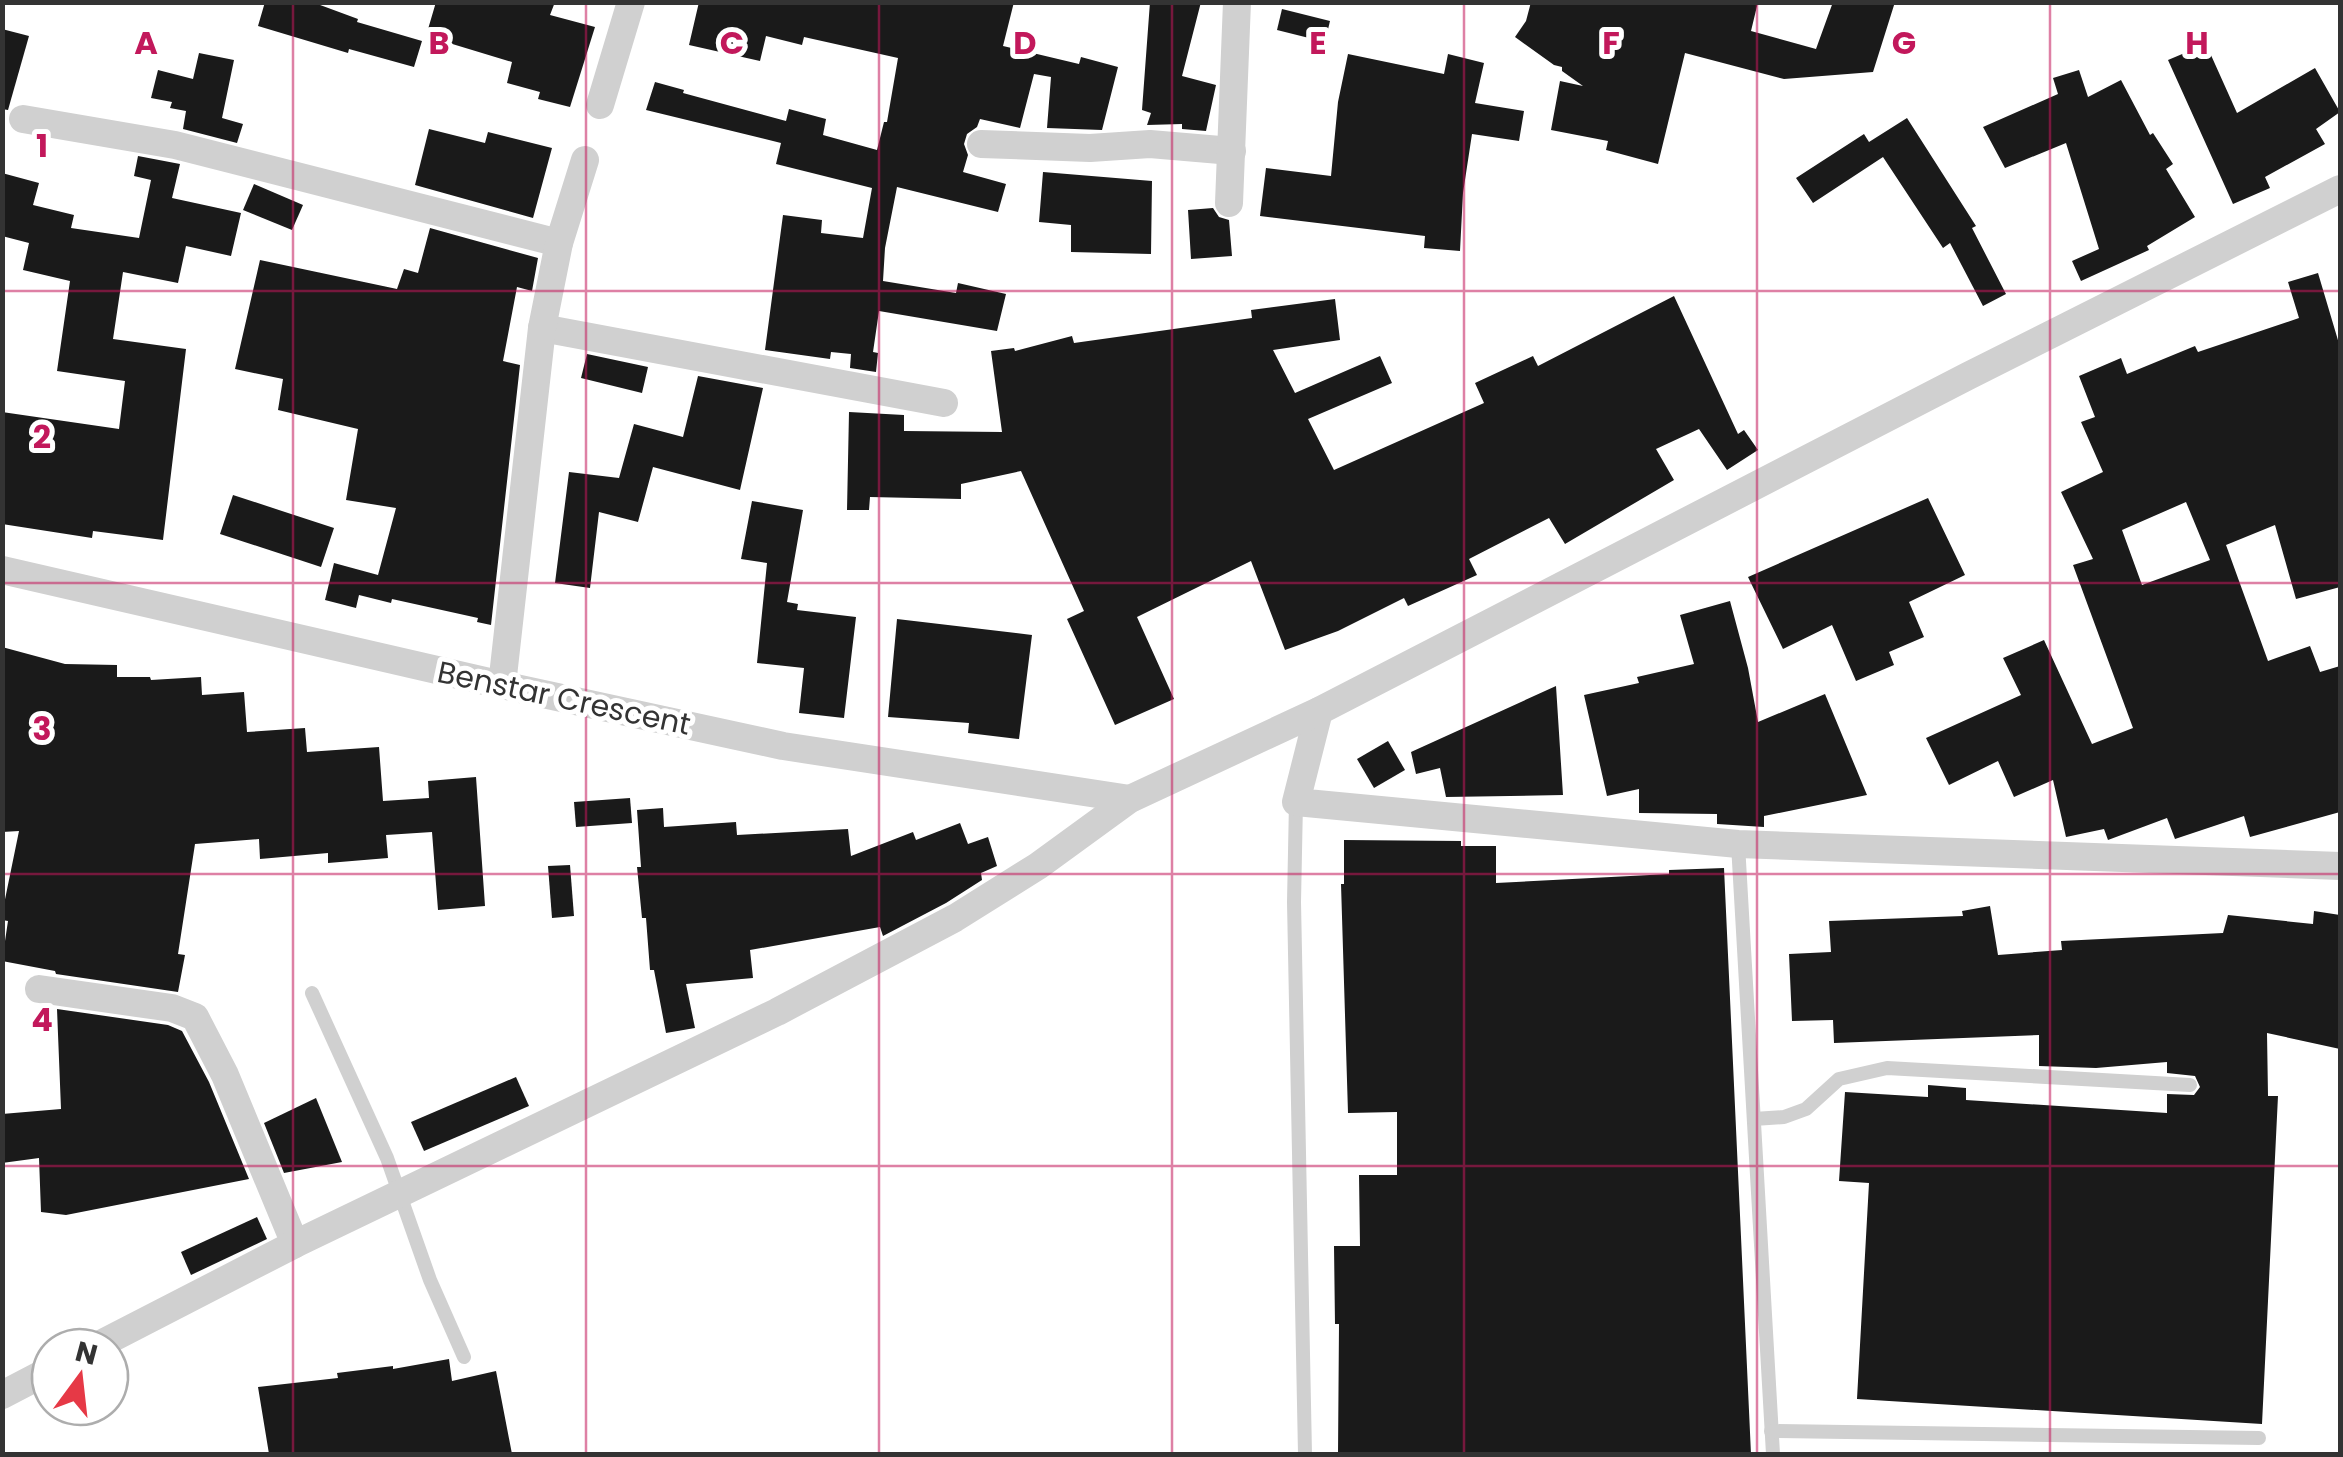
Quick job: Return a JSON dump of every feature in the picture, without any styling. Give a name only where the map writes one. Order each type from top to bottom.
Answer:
[{"type":"street","points":[[600,105],[630,2]]},
{"type":"street","points":[[1229,203],[1238,2]]},
{"type":"street","points":[[23,119],[149,139],[560,243]]},
{"type":"street","points":[[981,144],[1090,148],[1150,144],[1232,151]]},
{"type":"street","points":[[502,686],[542,328],[560,243],[585,160]]},
{"type":"street","points":[[130,1329],[295,1244],[776,1012],[956,918],[1038,866],[1130,799],[1319,711],[2340,189]]},
{"type":"street","points":[[542,328],[944,404]]},
{"type":"street","name":"Benstar Crescent","points":[[2,570],[502,686],[783,746],[1130,799]]},
{"type":"street","points":[[1319,711],[1296,802],[1738,844],[2340,866]]},
{"type":"street","points":[[39,988],[172,1008],[195,1017],[225,1075],[295,1244]]},
{"type":"street","points":[[2,1395],[30,1380]]},
{"type":"lane","points":[[1296,802],[1294,902],[1305,1454]]},
{"type":"lane","points":[[1738,844],[1773,1454]]},
{"type":"lane","points":[[312,994],[402,1195],[430,1280],[464,1357]]},
{"type":"lane","points":[[1754,1119],[1806,1109],[1839,1079],[1888,1068],[2190,1085]]},
{"type":"lane","points":[[1772,1430],[2259,1438]]},
{"type":"building","points":[[265,2],[312,2],[358,19],[357,22],[422,41],[414,67],[349,49],[348,53],[258,26]]},
{"type":"building","points":[[436,2],[555,2],[550,15],[595,27],[570,107],[538,99],[540,92],[507,83],[512,62],[426,36]]},
{"type":"building","points":[[699,2],[1014,2],[1003,46],[1079,64],[1081,57],[1118,67],[1102,130],[1047,128],[1051,77],[1034,74],[1020,128],[980,119],[967,134],[964,144],[968,155],[963,172],[1006,184],[998,212],[897,187],[883,281],[956,293],[958,283],[1006,294],[997,331],[879,311],[873,352],[878,353],[876,372],[850,368],[851,354],[831,352],[830,359],[765,350],[783,215],[822,220],[821,233],[863,238],[872,188],[776,164],[781,143],[646,110],[655,82],[786,121],[789,109],[826,119],[823,135],[877,150],[887,122],[898,58],[804,37],[802,45],[766,36],[760,61],[689,45]]},
{"type":"building","points":[[1150,2],[1201,2],[1182,76],[1216,85],[1206,131],[1182,129],[1182,124],[1147,125],[1151,113],[1142,110]]},
{"type":"building","points":[[1531,2],[1758,2],[1751,31],[1816,49],[1833,2],[1895,2],[1873,72],[1784,79],[1685,53],[1658,164],[1606,150],[1608,141],[1551,130],[1560,81],[1583,86],[1562,67],[1515,37],[1526,21]]},
{"type":"building","points":[[1282,9],[1330,21],[1325,42],[1277,30]]},
{"type":"building","points":[[2,29],[29,36],[8,110],[2,109]]},
{"type":"building","points":[[2206,44],[2237,113],[2315,68],[2340,112],[2316,129],[2325,144],[2265,177],[2270,188],[2233,204],[2168,60]]},
{"type":"building","points":[[199,53],[234,60],[222,118],[243,124],[237,143],[183,129],[186,111],[170,108],[172,102],[151,98],[158,70],[193,79]]},
{"type":"building","points":[[1348,54],[1444,74],[1448,54],[1484,63],[1475,103],[1524,111],[1519,141],[1472,134],[1460,251],[1424,248],[1425,236],[1260,216],[1266,168],[1331,176],[1338,102]]},
{"type":"building","points":[[2079,70],[2088,97],[2121,80],[2150,135],[2153,133],[2173,164],[2166,169],[2195,217],[2147,246],[2149,250],[2081,281],[2072,261],[2099,249],[2066,143],[2005,168],[1983,127],[2058,94],[2053,78]]},
{"type":"building","points":[[1907,118],[1976,226],[1972,228],[2006,294],[1983,306],[1950,243],[1943,248],[1883,157],[1813,203],[1796,178],[1864,134],[1869,142]]},
{"type":"building","points":[[429,129],[485,143],[488,132],[552,148],[533,218],[415,185]]},
{"type":"building","points":[[138,156],[180,164],[172,198],[241,213],[231,256],[186,246],[178,283],[123,272],[113,339],[186,349],[163,540],[93,531],[92,538],[2,524],[2,412],[119,429],[125,381],[57,371],[70,281],[23,270],[29,243],[2,236],[2,173],[39,183],[33,205],[74,215],[71,228],[139,238],[151,180],[134,176]]},
{"type":"building","points":[[1043,172],[1152,181],[1151,254],[1071,252],[1071,225],[1039,222]]},
{"type":"building","points":[[254,184],[303,205],[292,230],[243,210]]},
{"type":"building","points":[[1213,208],[1219,217],[1229,220],[1232,256],[1191,259],[1188,210]]},
{"type":"building","points":[[430,228],[538,258],[532,291],[517,287],[503,361],[520,365],[491,625],[477,622],[478,618],[392,599],[391,603],[359,595],[356,608],[325,600],[334,563],[378,575],[396,508],[346,500],[358,429],[278,410],[283,379],[235,369],[260,260],[397,289],[404,269],[418,273]]},
{"type":"building","points":[[2318,273],[2340,347],[2340,587],[2296,599],[2275,525],[2226,545],[2268,661],[2310,646],[2320,672],[2340,666],[2340,812],[2250,837],[2244,816],[2175,839],[2167,818],[2108,840],[2104,829],[2066,837],[2053,780],[2014,797],[1998,761],[1949,785],[1926,738],[2021,695],[2003,658],[2044,640],[2092,744],[2133,728],[2073,565],[2093,559],[2061,492],[2103,472],[2081,422],[2095,417],[2079,376],[2121,358],[2127,374],[2195,346],[2198,352],[2299,318],[2288,282]],"holes":[[[2186,502],[2210,560],[2142,585],[2122,530]]]},
{"type":"building","points":[[1674,296],[1738,434],[1744,430],[1758,450],[1727,470],[1699,429],[1656,449],[1674,480],[1565,544],[1549,518],[1469,559],[1477,575],[1408,606],[1404,598],[1338,631],[1285,650],[1251,561],[1137,617],[1174,699],[1115,725],[1067,619],[1084,611],[1021,471],[961,484],[961,499],[870,497],[869,510],[847,510],[849,412],[904,415],[904,431],[1002,432],[991,351],[1015,351],[1072,336],[1074,343],[1252,318],[1251,310],[1335,299],[1340,340],[1273,350],[1295,393],[1380,356],[1392,383],[1308,419],[1334,470],[1484,403],[1475,383],[1533,356],[1538,366]]},
{"type":"building","points":[[587,354],[648,367],[642,393],[581,378]]},
{"type":"building","points":[[698,376],[763,388],[740,490],[653,467],[638,522],[599,512],[590,588],[555,583],[569,472],[619,478],[634,424],[683,437]]},
{"type":"building","points":[[233,495],[334,528],[321,567],[220,534]]},
{"type":"building","points":[[1928,498],[1965,575],[1909,602],[1924,637],[1889,652],[1894,665],[1856,681],[1832,625],[1783,649],[1748,577]]},
{"type":"building","points":[[752,501],[803,510],[787,602],[798,604],[797,610],[856,617],[844,718],[799,713],[804,668],[757,663],[767,563],[741,559]]},
{"type":"building","points":[[1730,601],[1758,722],[1825,694],[1867,795],[1764,816],[1764,827],[1717,824],[1717,814],[1639,813],[1639,789],[1607,796],[1584,695],[1639,683],[1637,677],[1694,664],[1680,615]]},
{"type":"building","points":[[897,619],[1032,635],[1019,739],[968,733],[969,723],[888,717]]},
{"type":"building","points":[[2,647],[65,664],[117,665],[117,677],[201,677],[202,695],[244,692],[247,732],[305,728],[307,752],[379,747],[383,801],[429,798],[428,781],[476,777],[485,906],[438,910],[432,832],[386,835],[388,858],[328,863],[328,853],[260,859],[259,839],[195,844],[178,954],[185,955],[178,992],[56,974],[2,961],[8,921],[2,920],[2,914],[19,831],[2,832]]},
{"type":"building","points":[[1556,686],[1563,795],[1446,797],[1440,768],[1416,774],[1411,752]]},
{"type":"building","points":[[1388,741],[1405,770],[1374,788],[1357,759]]},
{"type":"building","points":[[630,798],[632,823],[576,827],[574,802]]},
{"type":"building","points":[[663,808],[664,827],[736,822],[737,835],[848,829],[851,856],[913,832],[916,840],[960,823],[968,844],[988,837],[997,866],[981,873],[982,880],[946,903],[883,936],[880,927],[750,950],[753,978],[686,984],[695,1028],[666,1033],[654,970],[650,970],[637,867],[641,867],[637,810]]},
{"type":"building","points":[[1344,840],[1461,841],[1461,846],[1496,846],[1496,883],[1724,868],[1751,1454],[1338,1454],[1339,1324],[1335,1324],[1334,1246],[1360,1246],[1359,1175],[1397,1175],[1397,1112],[1348,1113],[1341,884]]},
{"type":"building","points":[[570,865],[574,916],[552,918],[548,866]]},
{"type":"building","points":[[1990,906],[1998,955],[2062,950],[2061,941],[2223,933],[2228,915],[2313,924],[2314,911],[2340,915],[2340,1049],[2267,1033],[2268,1096],[2278,1096],[2262,1424],[1857,1399],[1869,1183],[1839,1181],[1845,1092],[1928,1097],[1928,1085],[1966,1088],[1966,1100],[2167,1113],[2167,1094],[2194,1095],[2200,1087],[2195,1076],[2167,1073],[2167,1062],[2096,1068],[2039,1066],[2039,1035],[1834,1043],[1833,1020],[1792,1021],[1789,954],[1831,952],[1829,921],[1963,916],[1962,911]]},
{"type":"building","points":[[57,1009],[168,1025],[182,1031],[209,1082],[249,1179],[66,1215],[41,1212],[39,1158],[2,1163],[2,1114],[61,1109]]},
{"type":"building","points":[[516,1077],[529,1106],[424,1151],[411,1122]]},
{"type":"building","points":[[316,1098],[342,1162],[284,1173],[264,1123]]},
{"type":"building","points":[[257,1217],[267,1239],[191,1275],[181,1252]]},
{"type":"building","points":[[449,1359],[452,1381],[496,1371],[512,1454],[269,1454],[258,1387]]}]
